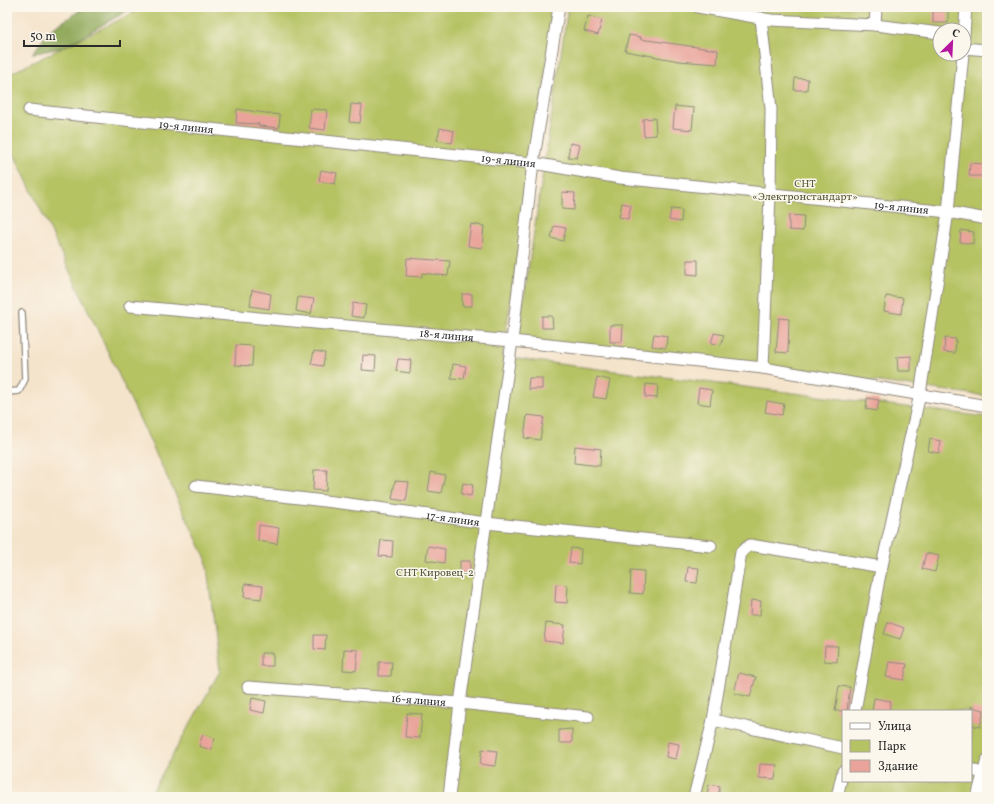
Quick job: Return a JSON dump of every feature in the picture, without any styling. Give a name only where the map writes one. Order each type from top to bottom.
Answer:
[{"type":"street","points":[[449,797],[460,703],[512,341],[533,163],[559,7]]},
{"type":"street","points":[[698,7],[741,11],[771,20],[875,25],[932,32]]},
{"type":"street","points":[[875,25],[876,7]]},
{"type":"street","points":[[965,22],[966,7]]},
{"type":"street","points":[[761,18],[771,109],[770,195],[763,368]]},
{"type":"street","points":[[972,49],[987,50]]},
{"type":"street","points":[[855,710],[882,567],[920,394],[948,212],[961,62]]},
{"type":"street","name":"19-я линия","points":[[29,110],[533,163],[620,178],[770,195],[948,212],[987,219]]},
{"type":"street","name":"18-я линия","points":[[130,306],[512,341],[763,368],[987,406]]},
{"type":"street","name":"17-я линия","points":[[196,486],[342,503],[486,523],[711,546]]},
{"type":"street","points":[[694,797],[714,720],[741,552],[750,545],[882,567]]},
{"type":"street","name":"16-я линия","points":[[248,687],[460,703],[588,717]]},
{"type":"street","points":[[714,720],[842,748]]},
{"type":"street","points":[[977,797],[987,760]]},
{"type":"street","points":[[972,769],[983,774]]},
{"type":"street","points":[[836,797],[842,775]]},
{"type":"lane","points":[[7,392],[19,391],[25,379],[22,313]]},
{"type":"green space","points":[[85,7],[134,7],[64,47],[32,54],[50,30]]},
{"type":"green space","name":"СНТ Кировец-2","points":[[145,7],[556,7],[502,357],[987,417],[987,797],[149,797],[220,671],[206,559],[7,139],[7,75]]},
{"type":"green space","name":"СНТ «Электронстандарт»","points":[[568,7],[987,7],[987,396],[773,368],[517,344]]},
{"type":"building","points":[[933,11],[948,11],[948,22],[933,22]]},
{"type":"building","points":[[588,16],[602,20],[598,35],[584,31]]},
{"type":"building","points":[[629,35],[641,37],[640,39],[718,50],[717,64],[679,61],[625,51]]},
{"type":"building","points":[[795,78],[808,79],[807,90],[794,90]]},
{"type":"building","points":[[351,104],[362,105],[360,123],[349,122]]},
{"type":"building","points":[[675,106],[694,108],[692,130],[673,128]]},
{"type":"building","points":[[237,109],[280,115],[279,128],[259,126],[259,124],[236,123]]},
{"type":"building","points":[[311,109],[327,110],[325,130],[309,128]]},
{"type":"building","points":[[655,118],[656,135],[644,136],[643,119]]},
{"type":"building","points":[[440,128],[454,131],[452,143],[437,140]]},
{"type":"building","points":[[570,143],[580,145],[577,158],[568,157]]},
{"type":"building","points":[[970,163],[986,164],[986,176],[969,176]]},
{"type":"building","points":[[321,170],[337,173],[335,184],[319,181]]},
{"type":"building","points":[[562,192],[575,193],[574,210],[562,209]]},
{"type":"building","points":[[622,203],[631,205],[628,219],[619,217]]},
{"type":"building","points":[[671,209],[682,210],[681,222],[669,220]]},
{"type":"building","points":[[789,215],[804,216],[803,231],[789,230]]},
{"type":"building","points":[[471,224],[484,226],[482,248],[468,246]]},
{"type":"building","points":[[554,226],[566,228],[563,241],[551,238]]},
{"type":"building","points":[[961,230],[974,232],[973,244],[960,242]]},
{"type":"building","points":[[407,258],[450,261],[448,276],[422,273],[422,277],[406,276]]},
{"type":"building","points":[[687,260],[698,260],[698,275],[687,274]]},
{"type":"building","points":[[252,290],[271,294],[269,309],[250,306]]},
{"type":"building","points":[[462,294],[472,294],[472,306],[462,306]]},
{"type":"building","points":[[886,296],[903,298],[901,314],[884,311]]},
{"type":"building","points":[[298,297],[314,299],[311,314],[296,311]]},
{"type":"building","points":[[353,303],[366,305],[364,318],[351,316]]},
{"type":"building","points":[[542,316],[552,316],[553,328],[542,328]]},
{"type":"building","points":[[779,318],[789,319],[788,353],[776,352]]},
{"type":"building","points":[[610,325],[623,325],[622,342],[610,342]]},
{"type":"building","points":[[714,333],[724,335],[721,345],[711,343]]},
{"type":"building","points":[[654,334],[667,336],[666,348],[652,346]]},
{"type":"building","points":[[945,338],[956,339],[955,353],[944,352]]},
{"type":"building","points":[[236,345],[253,346],[252,366],[235,365]]},
{"type":"building","points":[[314,351],[325,353],[323,366],[311,364]]},
{"type":"building","points":[[363,355],[376,356],[375,371],[362,370]]},
{"type":"building","points":[[911,356],[911,371],[898,371],[897,357]]},
{"type":"building","points":[[398,359],[411,360],[410,373],[396,371]]},
{"type":"building","points":[[453,364],[466,366],[464,379],[451,378]]},
{"type":"building","points":[[597,377],[610,380],[606,399],[593,397]]},
{"type":"building","points":[[529,378],[542,378],[542,389],[528,389]]},
{"type":"building","points":[[646,384],[658,385],[657,398],[645,397]]},
{"type":"building","points":[[699,388],[712,390],[710,405],[697,403]]},
{"type":"building","points":[[867,398],[879,400],[877,411],[866,409]]},
{"type":"building","points":[[767,401],[784,404],[782,415],[765,412]]},
{"type":"building","points":[[527,415],[544,417],[540,440],[524,438]]},
{"type":"building","points":[[930,439],[941,441],[939,453],[928,451]]},
{"type":"building","points":[[575,446],[601,449],[600,466],[574,463]]},
{"type":"building","points":[[314,470],[327,470],[326,491],[313,490]]},
{"type":"building","points":[[431,472],[445,475],[441,493],[428,491]]},
{"type":"building","points":[[395,481],[409,482],[406,501],[392,499]]},
{"type":"building","points":[[463,483],[473,485],[471,496],[461,494]]},
{"type":"building","points":[[259,525],[279,528],[277,544],[258,541]]},
{"type":"building","points":[[381,540],[393,541],[392,557],[379,556]]},
{"type":"building","points":[[428,546],[445,549],[444,563],[426,560]]},
{"type":"building","points":[[571,548],[581,549],[580,564],[569,563]]},
{"type":"building","points":[[926,553],[939,556],[935,572],[922,569]]},
{"type":"building","points":[[460,561],[470,561],[470,573],[460,573]]},
{"type":"building","points":[[688,567],[699,568],[697,583],[686,582]]},
{"type":"building","points":[[631,570],[644,571],[643,594],[630,593]]},
{"type":"building","points":[[245,584],[263,586],[261,599],[244,597]]},
{"type":"building","points":[[556,584],[568,585],[567,603],[555,602]]},
{"type":"building","points":[[751,600],[761,601],[760,615],[750,615]]},
{"type":"building","points":[[888,622],[904,628],[900,639],[884,634]]},
{"type":"building","points":[[546,623],[565,625],[563,643],[544,641]]},
{"type":"building","points":[[314,635],[326,635],[325,650],[314,649]]},
{"type":"building","points":[[825,646],[838,646],[837,662],[824,661]]},
{"type":"building","points":[[344,649],[358,650],[356,671],[343,670]]},
{"type":"building","points":[[261,653],[273,653],[273,666],[261,666]]},
{"type":"building","points":[[379,662],[392,662],[391,676],[379,676]]},
{"type":"building","points":[[889,662],[907,664],[904,680],[886,677]]},
{"type":"building","points":[[739,673],[756,677],[750,697],[734,693]]},
{"type":"building","points":[[839,686],[850,687],[847,710],[835,711]]},
{"type":"building","points":[[252,698],[266,701],[264,713],[250,710]]},
{"type":"building","points":[[874,698],[891,701],[889,710],[872,710]]},
{"type":"building","points":[[971,707],[984,710],[980,727],[972,725]]},
{"type":"building","points":[[407,713],[422,714],[420,738],[405,737]]},
{"type":"building","points":[[572,729],[572,743],[559,743],[559,730]]},
{"type":"building","points":[[203,734],[215,738],[211,750],[199,746]]},
{"type":"building","points":[[668,742],[679,744],[676,759],[666,757]]},
{"type":"building","points":[[482,749],[497,751],[495,766],[480,764]]},
{"type":"building","points":[[760,764],[777,765],[775,779],[759,778]]},
{"type":"building","points":[[709,784],[720,786],[718,797],[707,795]]}]
